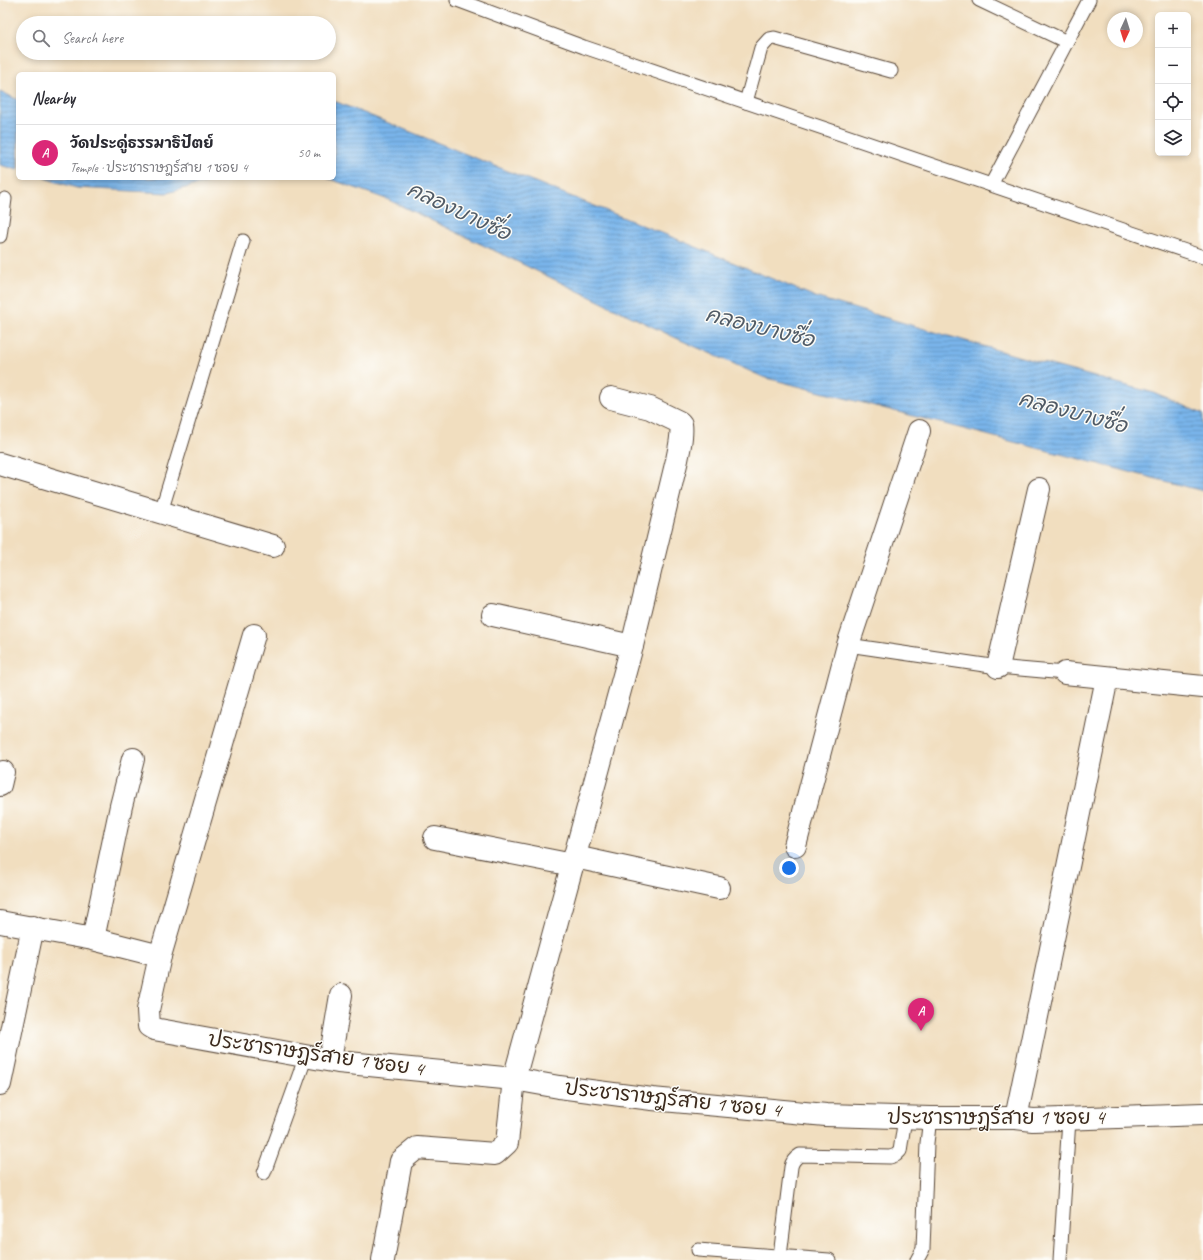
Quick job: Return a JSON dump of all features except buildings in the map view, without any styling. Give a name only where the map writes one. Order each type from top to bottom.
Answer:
[{"type":"street","points":[[390,1259],[401,1161],[417,1148],[495,1154],[507,1143],[514,1079],[632,646],[677,460],[682,428],[679,422],[650,408],[611,398]]},
{"type":"street","points":[[795,846],[848,645],[919,431]]},
{"type":"street","points":[[0,464],[273,546]]},
{"type":"street","points":[[998,668],[1039,489]]},
{"type":"street","points":[[493,615],[632,646]]},
{"type":"street","points":[[0,922],[93,939],[160,956],[254,635]]},
{"type":"street","points":[[1065,673],[1203,687]]},
{"type":"street","points":[[1016,1118],[1107,678]]},
{"type":"street","points":[[93,939],[121,806],[133,759]]},
{"type":"street","points":[[435,838],[574,861],[719,888]]},
{"type":"street","points":[[0,1084],[33,927]]},
{"type":"street","name":"ประชาราษฎร์สาย 1 ซอย 4","points":[[160,956],[148,1010],[149,1026],[154,1029],[330,1060],[514,1079],[559,1087],[652,1099],[826,1115],[905,1118],[1016,1118],[1033,1120],[1203,1114]]},
{"type":"street","points":[[330,1060],[341,995]]},
{"type":"lane","points":[[457,0],[584,47],[1203,257]]},
{"type":"lane","points":[[980,0],[1067,42]]},
{"type":"lane","points":[[992,185],[1089,0]]},
{"type":"lane","points":[[746,102],[761,48],[769,39],[774,38],[891,71]]},
{"type":"lane","points":[[0,236],[5,199]]},
{"type":"lane","points":[[161,512],[243,241]]},
{"type":"lane","points":[[848,645],[998,668],[1065,673]]},
{"type":"lane","points":[[264,1173],[306,1056]]},
{"type":"lane","points":[[780,1256],[791,1167],[796,1157],[800,1155],[890,1157],[896,1155],[900,1151],[905,1118]]},
{"type":"lane","points":[[917,1260],[923,1249],[927,1143],[930,1118]]},
{"type":"lane","points":[[1060,1260],[1069,1119]]},
{"type":"lane","points":[[698,1250],[829,1260]]},
{"type":"water","points":[[0,91],[16,99],[16,169],[0,165]]},
{"type":"water","name":"คลองบางซื่อ","points":[[336,102],[684,242],[818,298],[1021,357],[1154,393],[1203,414],[1203,491],[763,377],[676,338],[389,200],[333,180],[336,180]]},
{"type":"water","points":[[51,180],[214,180],[167,193],[77,188]]},
{"type":"place","name":"วัดประดู่ธรรมาธิปัตย์","points":[[921,1031]]}]
